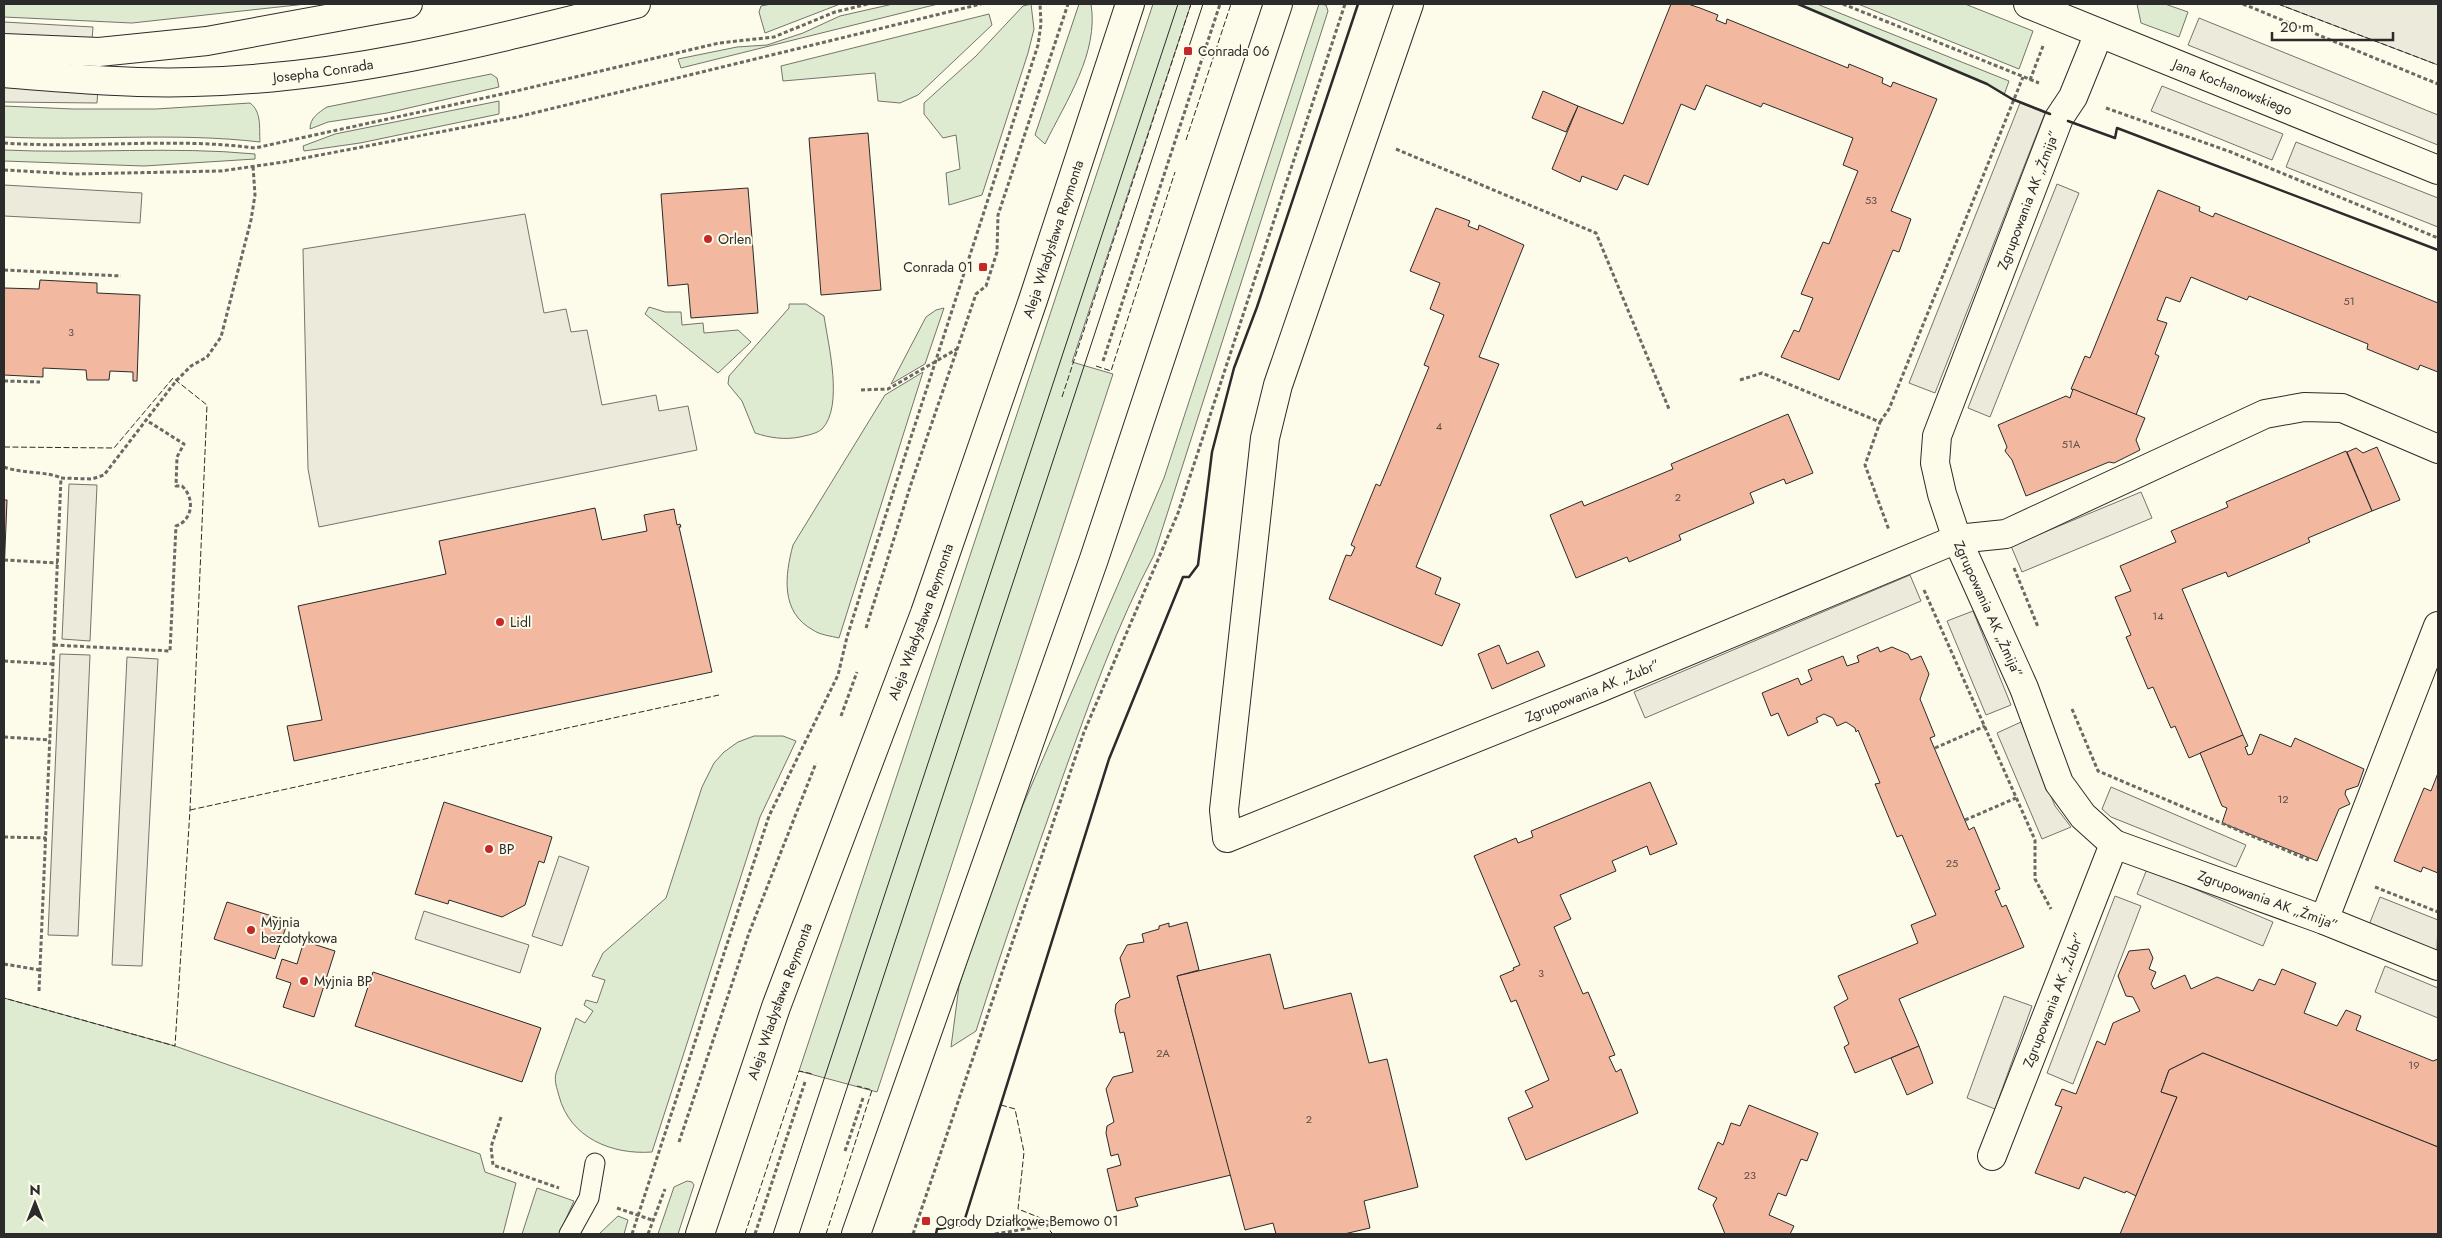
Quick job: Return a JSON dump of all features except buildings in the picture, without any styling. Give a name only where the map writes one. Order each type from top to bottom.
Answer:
[{"type":"street","points":[[4,48],[99,52],[207,41],[408,4]]},
{"type":"street","name":"Josepha Conrada","points":[[4,73],[192,82],[281,76],[397,61],[517,34],[636,4]]},
{"type":"street","points":[[856,1234],[1094,559],[1278,4]]},
{"type":"street","points":[[1363,135],[1409,4]]},
{"type":"street","name":"Jana Kochanowskiego","points":[[2028,4],[2438,170]]},
{"type":"street","name":"Aleja Władysława Reymonta","points":[[700,1234],[776,1007],[925,613],[1029,310],[1124,11]]},
{"type":"street","name":"Zgrupowania AK „Żmija”","points":[[2099,33],[2073,97],[2059,118],[1937,436],[1935,463],[1942,494],[1957,539],[2024,688],[2059,783],[2083,816],[2114,844],[2324,920],[2438,966]]},
{"type":"street","name":"Zgrupowania AK „Żubr”","points":[[1363,135],[1278,384],[1265,438],[1224,810],[1227,838],[1606,685],[1957,539],[2006,534],[2265,414],[2304,407],[2342,408],[2438,449]]},
{"type":"street","points":[[2324,920],[2438,626]]},
{"type":"street","name":"Zgrupowania AK „Żubr”","points":[[1992,1156],[2114,844]]},
{"type":"lane","points":[[569,1234],[589,1198],[595,1163]]},
{"type":"path","points":[[4,143],[40,146],[218,143],[255,148],[516,91],[719,43],[774,37],[835,12],[868,4]]},
{"type":"path","points":[[4,170],[85,174],[221,171],[253,166],[517,117],[981,4]]},
{"type":"path","points":[[632,1234],[770,816],[838,675],[850,628],[1038,45],[1041,24],[1040,4]]},
{"type":"path","points":[[866,628],[910,484],[976,294],[986,286],[997,252],[998,215],[1068,4]]},
{"type":"path","points":[[1103,361],[1220,4]]},
{"type":"path","points":[[913,1234],[1084,732],[1178,513],[1345,4]]},
{"type":"path","points":[[1843,4],[2073,97],[2232,152],[2438,238]]},
{"type":"path","points":[[2243,4],[2438,84]]},
{"type":"path","points":[[2023,76],[1890,410],[1880,422],[1865,465],[1891,534],[1910,558],[2035,840],[2035,879],[2073,950]]},
{"type":"path","points":[[1363,135],[1596,233],[1669,410]]},
{"type":"path","points":[[4,467],[17,472],[55,475],[61,478],[101,478],[183,373],[207,357],[221,337],[251,220],[255,195],[253,166]]},
{"type":"path","points":[[4,270],[121,276]]},
{"type":"path","points":[[861,390],[888,389],[957,350]]},
{"type":"path","points":[[1740,380],[1762,373],[1880,422]]},
{"type":"path","points":[[4,381],[40,382]]},
{"type":"path","points":[[54,645],[170,651],[176,526],[186,520],[190,512],[190,498],[182,486],[176,486],[177,457],[184,444],[146,420]]},
{"type":"path","points":[[39,991],[61,478]]},
{"type":"path","points":[[2006,534],[2008,554],[2042,636]]},
{"type":"path","points":[[4,560],[58,563]]},
{"type":"path","points":[[4,661],[53,664]]},
{"type":"path","points":[[841,716],[857,672]]},
{"type":"path","points":[[2072,708],[2098,772],[2219,824],[2438,912]]},
{"type":"path","points":[[1934,748],[1985,726]]},
{"type":"path","points":[[4,738],[50,740]]},
{"type":"path","points":[[679,1142],[749,933],[816,763]]},
{"type":"path","points":[[1965,820],[2016,798]]},
{"type":"path","points":[[4,837],[46,838]]},
{"type":"path","points":[[4,964],[40,970]]},
{"type":"path","points":[[754,1234],[805,1082]]},
{"type":"path","points":[[501,1117],[491,1147],[493,1165],[652,1220]]},
{"type":"path","points":[[648,1234],[665,1189]]},
{"type":"path","points":[[995,1234],[1073,1221]]},
{"type":"green space","points":[[4,4],[306,4],[132,23],[4,17]]},
{"type":"green space","points":[[771,4],[840,4],[765,33],[759,12],[761,6]]},
{"type":"green space","points":[[893,4],[938,4],[681,68],[678,59],[737,47],[767,45],[803,33],[840,16]]},
{"type":"green space","points":[[1031,4],[1034,29],[1028,53],[982,195],[949,205],[946,173],[960,169],[956,135],[943,138],[924,114],[924,103],[976,56],[1023,6]]},
{"type":"green space","points":[[1079,4],[1091,4],[1090,40],[1079,76],[1045,144],[1035,135]]},
{"type":"green space","points":[[1153,4],[1191,4],[1072,362],[1113,374],[877,1092],[799,1071]]},
{"type":"green space","points":[[1319,4],[1326,5],[1328,11],[1154,555],[1116,636],[1094,692],[1029,871],[976,1031],[951,1047],[959,986],[980,922],[1023,805],[1164,478]]},
{"type":"green space","points":[[1798,4],[1817,4],[2009,81],[2004,95],[1987,84]]},
{"type":"green space","points":[[1858,4],[1965,4],[2033,31],[2019,69]]},
{"type":"green space","points":[[2137,4],[2165,4],[2188,12],[2179,37],[2141,23]]},
{"type":"green space","points":[[989,14],[992,25],[918,95],[900,103],[878,101],[875,73],[783,81],[781,66]]},
{"type":"green space","points":[[491,74],[497,78],[499,87],[387,113],[328,122],[310,129],[313,119],[327,107]]},
{"type":"green space","points":[[499,101],[499,114],[360,143],[304,151],[303,146],[335,134]]},
{"type":"green space","points":[[250,103],[258,116],[260,142],[164,137],[4,137],[4,106],[73,109],[156,109]]},
{"type":"green space","points":[[4,150],[224,152],[255,154],[255,159],[144,166],[4,161]]},
{"type":"green space","points":[[789,304],[806,304],[824,316],[833,374],[833,391],[829,419],[822,429],[809,435],[783,438],[755,433],[742,401],[728,384],[729,376],[789,308]]},
{"type":"green space","points":[[649,307],[665,312],[681,312],[682,325],[703,323],[704,333],[738,330],[751,342],[718,373],[645,314]]},
{"type":"green space","points":[[944,308],[925,364],[891,384],[926,317],[936,310]]},
{"type":"green space","points":[[923,372],[839,638],[819,633],[802,622],[790,603],[787,580],[793,545],[885,395]]},
{"type":"green space","points":[[754,736],[783,736],[796,741],[760,817],[652,1152],[637,1152],[608,1147],[583,1133],[573,1123],[565,1111],[559,1096],[556,1073],[576,1018],[585,1023],[593,1011],[584,1005],[586,1000],[597,1003],[605,980],[592,976],[603,953],[666,898],[702,787],[714,763],[724,752],[738,742]]},
{"type":"green space","points":[[4,998],[175,1046],[480,1154],[485,1172],[516,1183],[503,1234],[4,1234]]},
{"type":"green space","points":[[687,1181],[692,1182],[694,1185],[678,1234],[658,1234],[674,1187]]},
{"type":"green space","points":[[537,1188],[574,1201],[559,1234],[522,1234]]},
{"type":"green space","points":[[618,1216],[628,1220],[624,1234],[599,1234]]},
{"type":"shaded area","points":[[2278,4],[2438,4],[2438,65]]},
{"type":"shaded area","points":[[2199,18],[2438,115],[2438,145],[2188,45]]},
{"type":"shaded area","points":[[4,22],[93,27],[92,40],[4,37]]},
{"type":"shaded area","points":[[2162,86],[2283,134],[2272,160],[2151,111]]},
{"type":"shaded area","points":[[4,87],[98,89],[97,103],[4,102]]},
{"type":"shaded area","points":[[2020,103],[2045,113],[1935,393],[1909,383]]},
{"type":"shaded area","points":[[2296,142],[2438,198],[2438,227],[2286,167]]},
{"type":"shaded area","points":[[2057,184],[2079,193],[1990,417],[1968,408]]},
{"type":"shaded area","points":[[4,185],[142,193],[140,223],[4,216]]},
{"type":"shaded area","points":[[525,214],[544,313],[566,309],[571,332],[587,330],[602,405],[656,395],[659,411],[688,406],[697,450],[319,527],[308,469],[303,249]]},
{"type":"shaded area","points":[[69,484],[97,485],[90,641],[62,639]]},
{"type":"shaded area","points":[[2141,492],[2152,518],[2022,572],[2011,546]]},
{"type":"shaded area","points":[[1910,575],[1921,601],[1645,718],[1634,692]]},
{"type":"shaded area","points":[[1973,611],[2011,705],[1986,715],[1947,621]]},
{"type":"shaded area","points":[[60,654],[90,655],[78,936],[48,935]]},
{"type":"shaded area","points":[[127,657],[158,659],[142,966],[112,965]]},
{"type":"shaded area","points":[[2021,722],[2055,806],[2071,827],[2042,839],[1997,733]]},
{"type":"shaded area","points":[[2111,787],[2246,845],[2236,867],[2111,817],[2102,809]]},
{"type":"shaded area","points":[[559,856],[589,867],[562,946],[532,936]]},
{"type":"shaded area","points":[[2147,869],[2273,922],[2263,946],[2137,894]]},
{"type":"shaded area","points":[[2115,896],[2141,906],[2073,1084],[2047,1073]]},
{"type":"shaded area","points":[[2380,897],[2438,920],[2437,951],[2369,925]]},
{"type":"shaded area","points":[[424,911],[529,945],[520,973],[415,939]]},
{"type":"shaded area","points":[[2385,966],[2438,988],[2438,1018],[2375,992]]},
{"type":"shaded area","points":[[2004,996],[2032,1006],[1995,1109],[1967,1098]]},
{"type":"tram line","points":[[773,1234],[1178,4]]},
{"type":"tram line","points":[[799,1234],[1203,4]]},
{"type":"fence","points":[[1062,397],[1191,4]]},
{"type":"fence","points":[[1186,140],[1231,4]]},
{"type":"fence","points":[[2278,4],[2438,65]]},
{"type":"fence","points":[[1096,366],[1111,371],[1175,172]]},
{"type":"fence","points":[[4,447],[114,448],[173,378],[207,405],[190,810],[175,1046],[4,998]]},
{"type":"fence","points":[[190,810],[719,695]]},
{"type":"fence","points":[[745,1234],[799,1071],[813,1074]]},
{"type":"fence","points":[[826,1234],[872,1090],[857,1086]]},
{"type":"fence","points":[[1001,1105],[1015,1109],[1024,1152],[1018,1209],[1053,1223],[1050,1231],[1053,1234]]},
{"type":"wall","points":[[936,1234],[937,1229],[963,1225],[1109,759],[1183,577],[1189,577],[1198,565],[1212,452],[1234,368],[1257,307],[1358,4]]},
{"type":"wall","points":[[1798,4],[1987,84],[2012,99],[2050,114]]},
{"type":"wall","points":[[2068,121],[2115,138],[2117,128],[2438,250]]},
{"type":"place","name":"Conrada 06","points":[[1188,51]]},
{"type":"place","name":"Orlen","points":[[708,239]]},
{"type":"place","name":"Conrada 01","points":[[983,267]]},
{"type":"place","name":"Lidl","points":[[500,622]]},
{"type":"place","name":"BP","points":[[489,849]]},
{"type":"place","name":"Myjnia bezdotykowa","points":[[251,930]]},
{"type":"place","name":"Myjnia BP","points":[[304,981]]},
{"type":"place","name":"Ogrody Działkowe Bemowo 01","points":[[926,1221]]}]
